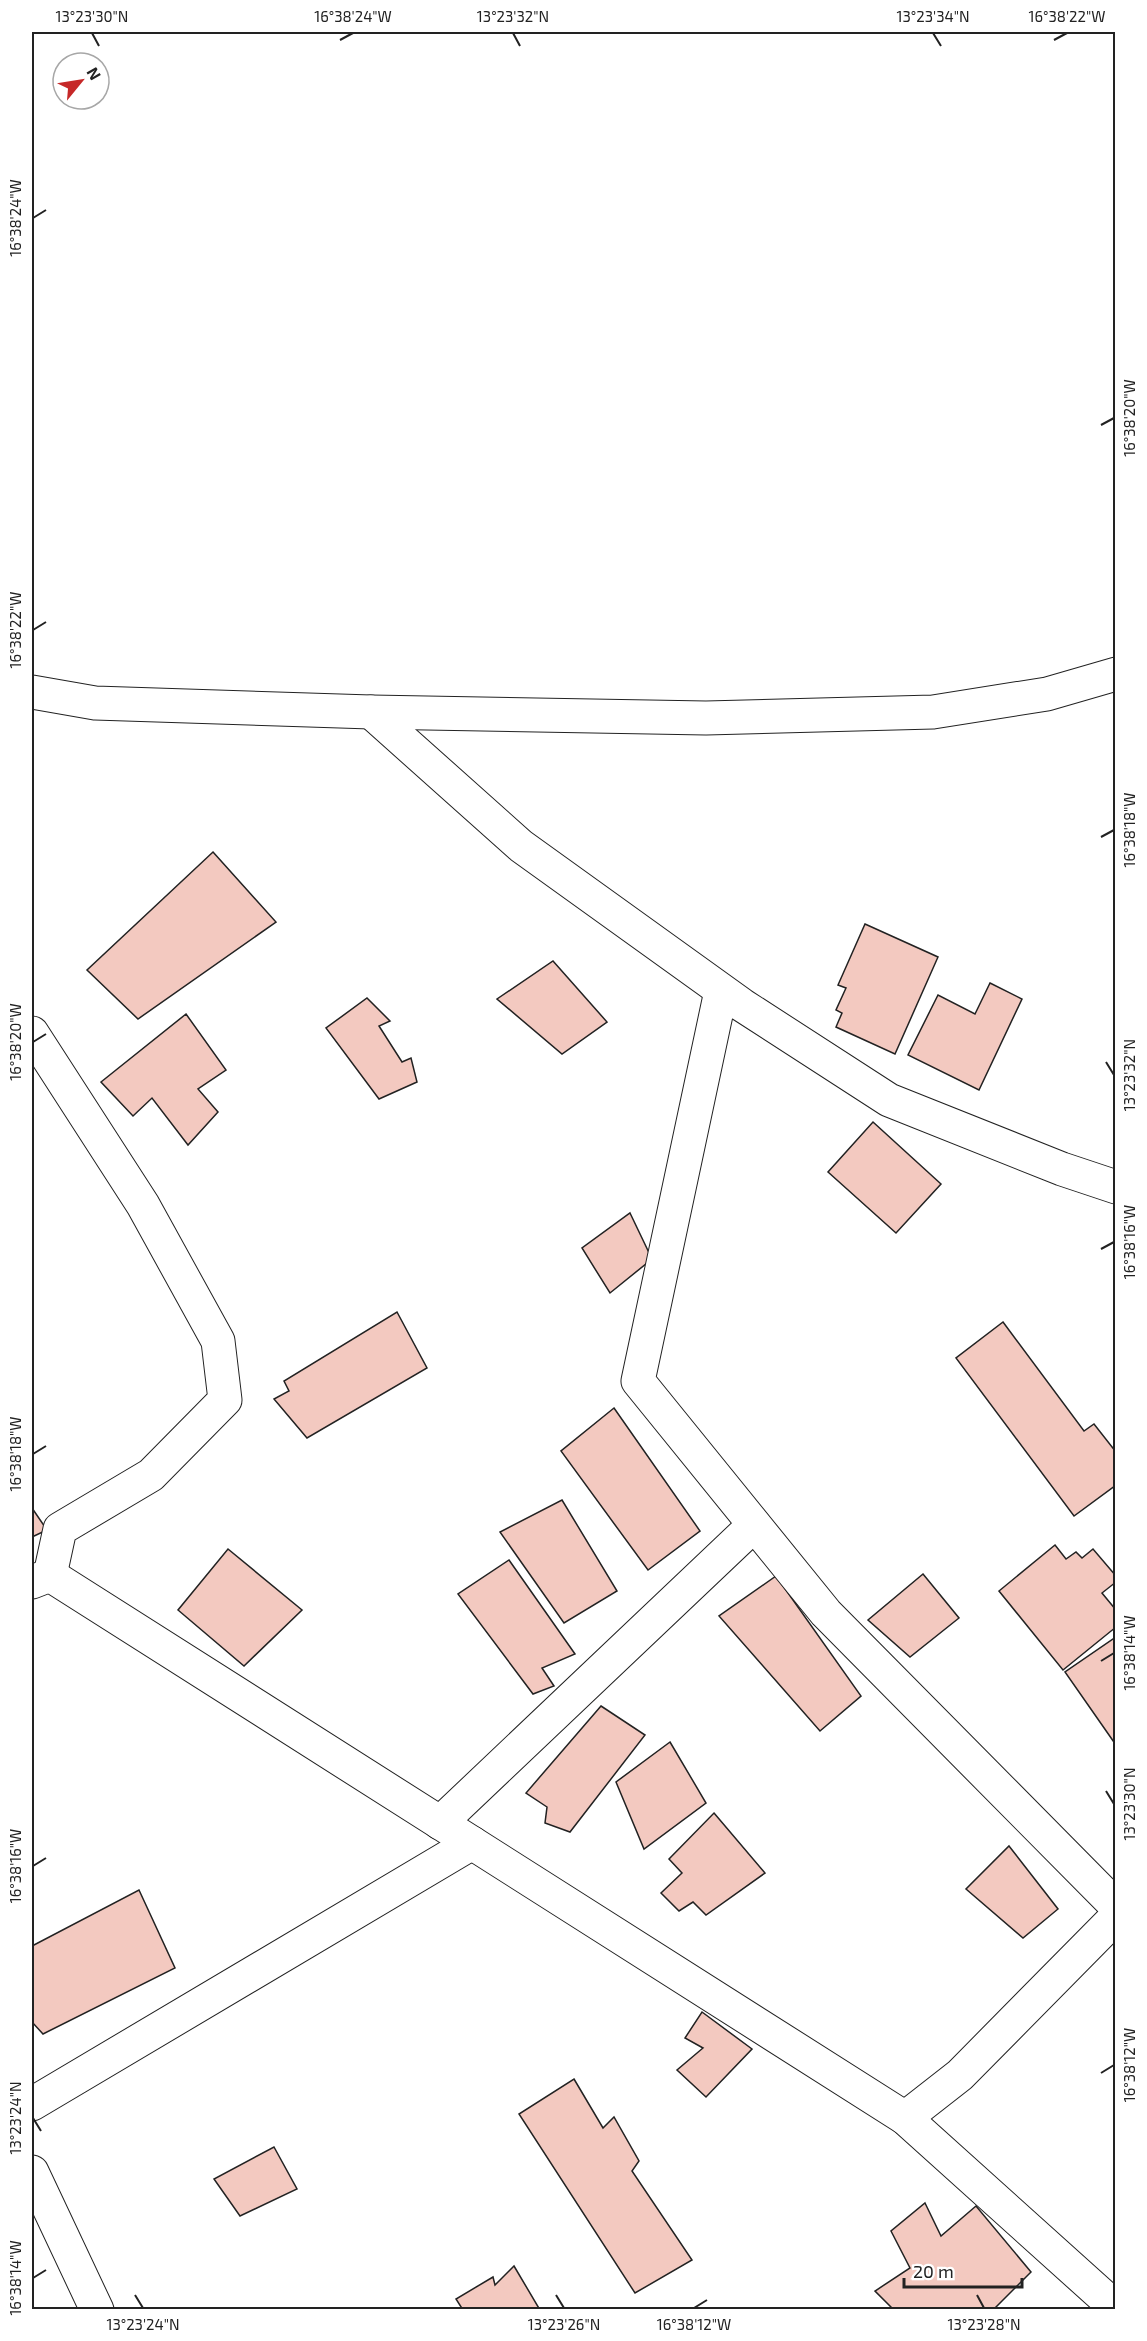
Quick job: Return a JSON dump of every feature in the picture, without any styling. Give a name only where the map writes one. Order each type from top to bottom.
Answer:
[{"type":"street","points":[[32,692],[95,703],[371,712],[706,718],[933,712],[1047,694],[1116,674]]},
{"type":"street","points":[[371,712],[521,846],[721,990],[889,1100],[1062,1169],[1116,1187]]},
{"type":"street","points":[[721,990],[638,1381],[826,1613],[1116,1906]]},
{"type":"street","points":[[32,1033],[143,1205],[218,1341],[225,1400],[151,1475],[60,1529],[41,1578],[440,1823],[905,2118],[1116,2308]]},
{"type":"street","points":[[440,1823],[754,1525]]},
{"type":"street","points":[[32,2104],[472,1843]]},
{"type":"street","points":[[905,2118],[960,2075],[1116,1917]]},
{"type":"street","points":[[32,2172],[97,2310]]},
{"type":"building","points":[[213,852],[276,922],[138,1019],[87,970]]},
{"type":"building","points":[[865,924],[938,957],[895,1054],[836,1027],[842,1013],[836,1010],[846,988],[838,985]]},
{"type":"building","points":[[553,961],[607,1022],[562,1054],[497,999]]},
{"type":"building","points":[[990,983],[1022,999],[979,1090],[908,1055],[938,995],[975,1014]]},
{"type":"building","points":[[367,998],[390,1021],[379,1026],[402,1062],[411,1058],[417,1082],[379,1099],[326,1028]]},
{"type":"building","points":[[186,1014],[226,1070],[198,1089],[218,1112],[188,1145],[152,1098],[133,1116],[101,1082]]},
{"type":"building","points":[[873,1122],[941,1184],[896,1233],[828,1172]]},
{"type":"building","points":[[630,1213],[652,1259],[610,1293],[582,1248]]},
{"type":"building","points":[[397,1312],[427,1368],[307,1438],[274,1399],[289,1391],[284,1381]]},
{"type":"building","points":[[1003,1322],[1084,1431],[1094,1424],[1116,1452],[1116,1485],[1074,1516],[956,1358]]},
{"type":"building","points":[[614,1408],[700,1531],[648,1570],[561,1451]]},
{"type":"building","points":[[562,1500],[617,1591],[564,1623],[500,1532]]},
{"type":"building","points":[[32,1508],[47,1530],[32,1537]]},
{"type":"building","points":[[1055,1545],[1066,1559],[1076,1552],[1082,1558],[1093,1549],[1116,1576],[1116,1582],[1102,1593],[1116,1610],[1116,1627],[1063,1670],[999,1591]]},
{"type":"building","points":[[228,1549],[302,1610],[244,1666],[178,1610]]},
{"type":"building","points":[[509,1560],[575,1654],[542,1668],[554,1686],[533,1694],[458,1594]]},
{"type":"building","points":[[923,1574],[959,1618],[910,1657],[868,1620]]},
{"type":"building","points":[[776,1576],[861,1696],[820,1731],[719,1616]]},
{"type":"building","points":[[1116,1637],[1116,1745],[1065,1672]]},
{"type":"building","points":[[601,1706],[645,1735],[570,1832],[545,1823],[547,1807],[526,1793]]},
{"type":"building","points":[[670,1742],[706,1803],[644,1849],[616,1782]]},
{"type":"building","points":[[714,1813],[765,1873],[706,1915],[693,1902],[679,1911],[661,1893],[682,1873],[669,1859]]},
{"type":"building","points":[[1009,1846],[1058,1909],[1023,1938],[966,1889]]},
{"type":"building","points":[[139,1890],[175,1968],[43,2034],[32,2022],[32,1946]]},
{"type":"building","points":[[702,2012],[752,2049],[706,2097],[677,2070],[703,2048],[685,2038]]},
{"type":"building","points":[[574,2079],[603,2128],[614,2117],[639,2161],[632,2171],[692,2260],[635,2293],[519,2114]]},
{"type":"building","points":[[274,2147],[297,2189],[240,2216],[214,2179]]},
{"type":"building","points":[[925,2203],[941,2236],[976,2206],[1031,2272],[993,2310],[894,2310],[875,2291],[910,2268],[891,2231]]},
{"type":"building","points":[[514,2266],[540,2310],[463,2310],[456,2299],[493,2277],[495,2285]]}]
